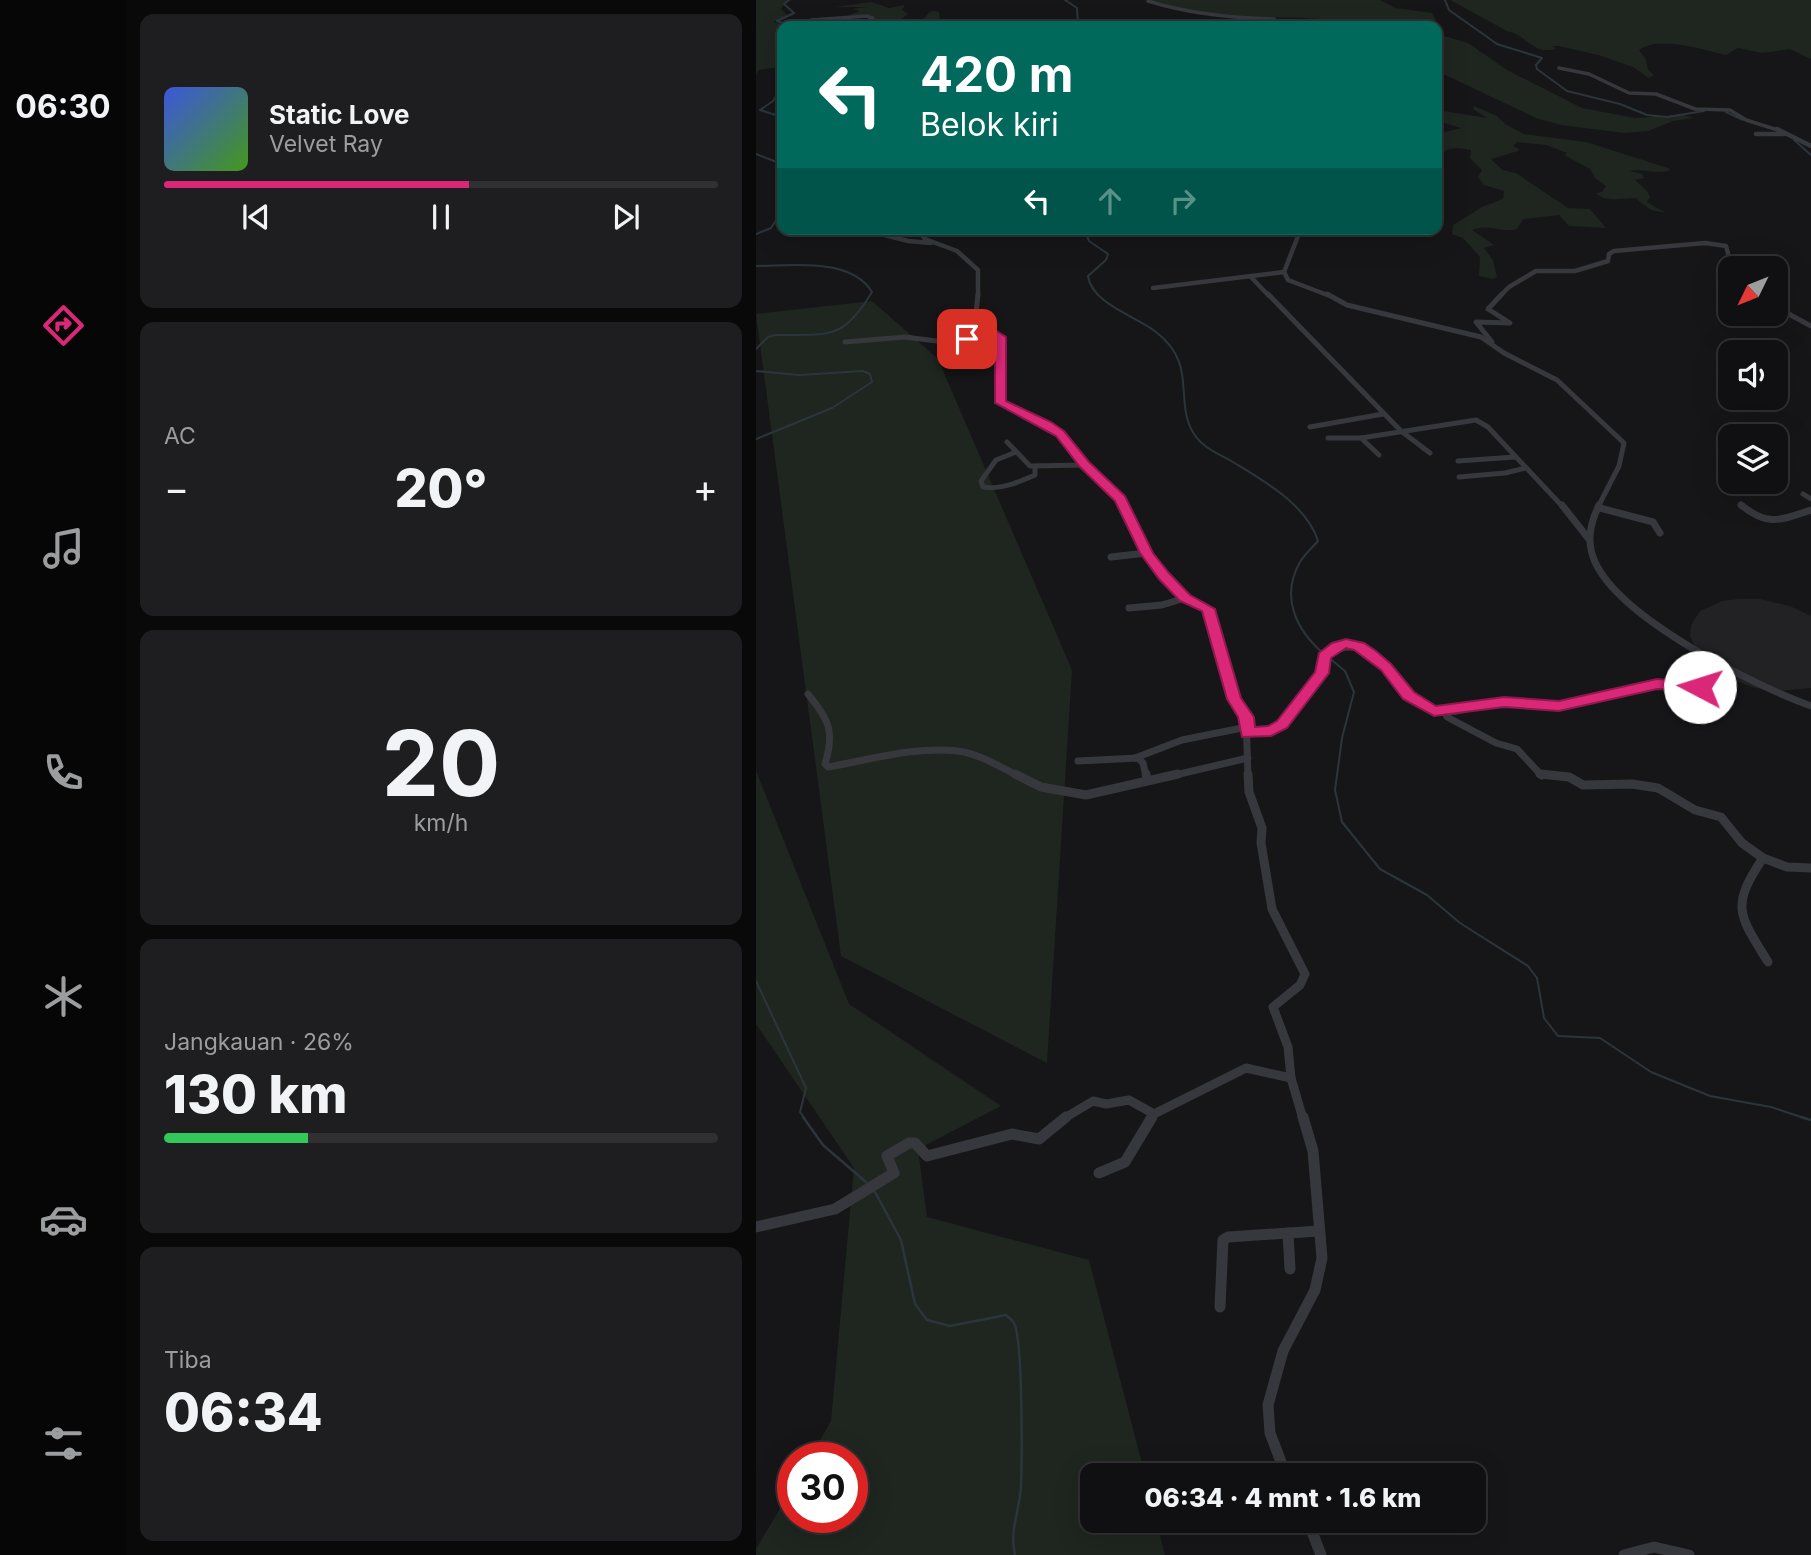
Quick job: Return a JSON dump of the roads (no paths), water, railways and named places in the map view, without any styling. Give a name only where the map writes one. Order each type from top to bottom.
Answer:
[{"type":"street","points":[[1148,1],[1229,18],[1275,21]]},
{"type":"street","points":[[811,20],[868,16],[873,18],[868,21]]},
{"type":"street","points":[[1559,68],[1597,77],[1629,93],[1656,94],[1695,109],[1730,110],[1746,120],[1787,133],[1811,146]]},
{"type":"street","points":[[1756,134],[1787,133]]},
{"type":"street","points":[[884,235],[895,239],[934,243]]},
{"type":"street","points":[[921,235],[922,238],[957,251],[978,270],[975,279],[981,299],[976,313],[1001,339],[1001,403],[1054,428],[1084,465],[1124,504],[1147,553],[1185,598],[1210,611],[1233,694],[1245,714],[1249,792],[1262,828],[1261,843],[1272,909],[1305,974],[1300,985],[1276,1001],[1273,1007],[1287,1047],[1291,1079],[1313,1151],[1322,1258],[1318,1282],[1283,1351],[1268,1405],[1270,1433],[1281,1463]]},
{"type":"street","points":[[1297,235],[1294,253],[1284,272],[1285,279],[1319,289],[1347,305],[1472,333],[1566,387],[1624,443],[1622,456],[1588,538]]},
{"type":"street","points":[[1495,347],[1484,329],[1476,323],[1510,323],[1506,318],[1488,310],[1509,287],[1536,271],[1578,270],[1607,262],[1609,254],[1614,251],[1705,243],[1726,246],[1728,256]]},
{"type":"street","points":[[1153,288],[1284,272]]},
{"type":"street","points":[[1251,276],[1383,414],[1430,453]]},
{"type":"street","points":[[1788,314],[1811,326]]},
{"type":"street","points":[[845,342],[870,337],[878,340],[915,337],[930,342],[954,343],[982,333],[994,332]]},
{"type":"street","points":[[1310,427],[1383,414]]},
{"type":"street","points":[[1328,438],[1361,438],[1476,420],[1488,427],[1574,518],[1580,532],[1588,538],[1597,567],[1629,602],[1658,626],[1736,673],[1776,694],[1811,706]]},
{"type":"street","points":[[1361,438],[1379,455]]},
{"type":"street","points":[[1007,442],[1035,467],[1084,465]]},
{"type":"street","points":[[1016,452],[996,460],[981,481],[983,487],[989,489],[1023,480],[1035,475],[1035,467]]},
{"type":"street","points":[[1458,461],[1473,457],[1490,460],[1515,457]]},
{"type":"street","points":[[1459,477],[1505,473],[1526,468]]},
{"type":"street","points":[[1804,494],[1811,499]]},
{"type":"street","points":[[1741,505],[1754,517],[1766,522],[1811,510]]},
{"type":"street","points":[[1600,508],[1654,522],[1660,533]]},
{"type":"street","points":[[1111,557],[1147,553]]},
{"type":"street","points":[[1129,608],[1162,605],[1185,598]]},
{"type":"street","points":[[1078,761],[1135,758],[1182,740],[1247,730],[1271,731],[1282,725],[1322,673],[1326,655],[1342,644],[1359,646],[1386,667],[1409,695],[1434,711],[1504,702],[1539,707],[1568,705],[1657,684],[1707,686],[1736,673]]},
{"type":"street","points":[[808,694],[832,732],[831,748],[825,761],[828,766],[944,750],[975,754],[1041,788],[1076,795],[1105,793],[1147,780],[1248,758]]},
{"type":"street","points":[[1445,710],[1447,717],[1462,728],[1520,751],[1542,776],[1569,777],[1583,785],[1632,784],[1663,790],[1695,810],[1721,817],[1742,843],[1763,858],[1787,867],[1811,868]]},
{"type":"street","points":[[1135,758],[1143,763],[1147,780]]},
{"type":"street","points":[[1763,858],[1747,881],[1739,903],[1745,924],[1768,962]]},
{"type":"street","points":[[1099,1173],[1125,1163],[1154,1114],[1247,1068],[1291,1079]]},
{"type":"street","points":[[756,1227],[835,1209],[894,1173],[887,1156],[909,1143],[915,1143],[927,1156],[1012,1134],[1039,1139],[1064,1118],[1093,1101],[1106,1104],[1129,1100],[1154,1114]]},
{"type":"street","points":[[1220,1307],[1223,1240],[1228,1237],[1319,1231]]},
{"type":"street","points":[[1288,1233],[1290,1269]]},
{"type":"street","points":[[1313,1533],[1321,1555]]},
{"type":"street","points":[[1624,1555],[1654,1547],[1689,1555]]},
{"type":"waterway","points":[[777,21],[794,13],[784,4],[789,0]]},
{"type":"waterway","points":[[1065,0],[1077,8],[1078,21]]},
{"type":"waterway","points":[[1445,0],[1449,10],[1497,44],[1542,58],[1536,65],[1537,69],[1567,91],[1620,104],[1647,115],[1667,117],[1704,111]]},
{"type":"waterway","points":[[777,95],[760,110],[777,115]]},
{"type":"waterway","points":[[1726,112],[1743,120]]},
{"type":"waterway","points":[[1794,140],[1811,155]]},
{"type":"waterway","points":[[756,154],[777,162]]},
{"type":"waterway","points":[[756,234],[771,228],[777,219]]},
{"type":"waterway","points":[[1086,235],[1089,241],[1108,254],[1106,260],[1088,276],[1091,286],[1106,302],[1156,332],[1177,357],[1185,409],[1194,434],[1212,450],[1283,495],[1312,528],[1318,541],[1302,559],[1294,575],[1291,600],[1299,624],[1324,654]]},
{"type":"waterway","points":[[756,266],[803,265],[835,268],[850,273],[872,292],[852,320],[832,332],[775,335],[768,337],[756,349]]},
{"type":"waterway","points":[[756,371],[799,375],[863,371],[870,374],[872,382],[832,408],[756,439]]},
{"type":"waterway","points":[[1328,657],[1345,671],[1354,692],[1342,738],[1335,790],[1342,822],[1380,869],[1427,895],[1460,923],[1528,966],[1537,978],[1544,1018],[1558,1036],[1600,1038],[1651,1072],[1710,1096],[1771,1107],[1801,1117]]},
{"type":"waterway","points":[[756,981],[806,1088],[800,1112],[805,1119]]},
{"type":"waterway","points":[[803,1117],[823,1145],[866,1182]]},
{"type":"waterway","points":[[1801,1117],[1811,1120]]},
{"type":"waterway","points":[[1801,1117],[1807,1119]]},
{"type":"waterway","points":[[875,1192],[901,1240],[915,1304],[927,1320],[950,1326],[1006,1315],[1014,1323],[1019,1352],[1022,1427],[1021,1486],[1013,1537],[1015,1555]]}]
